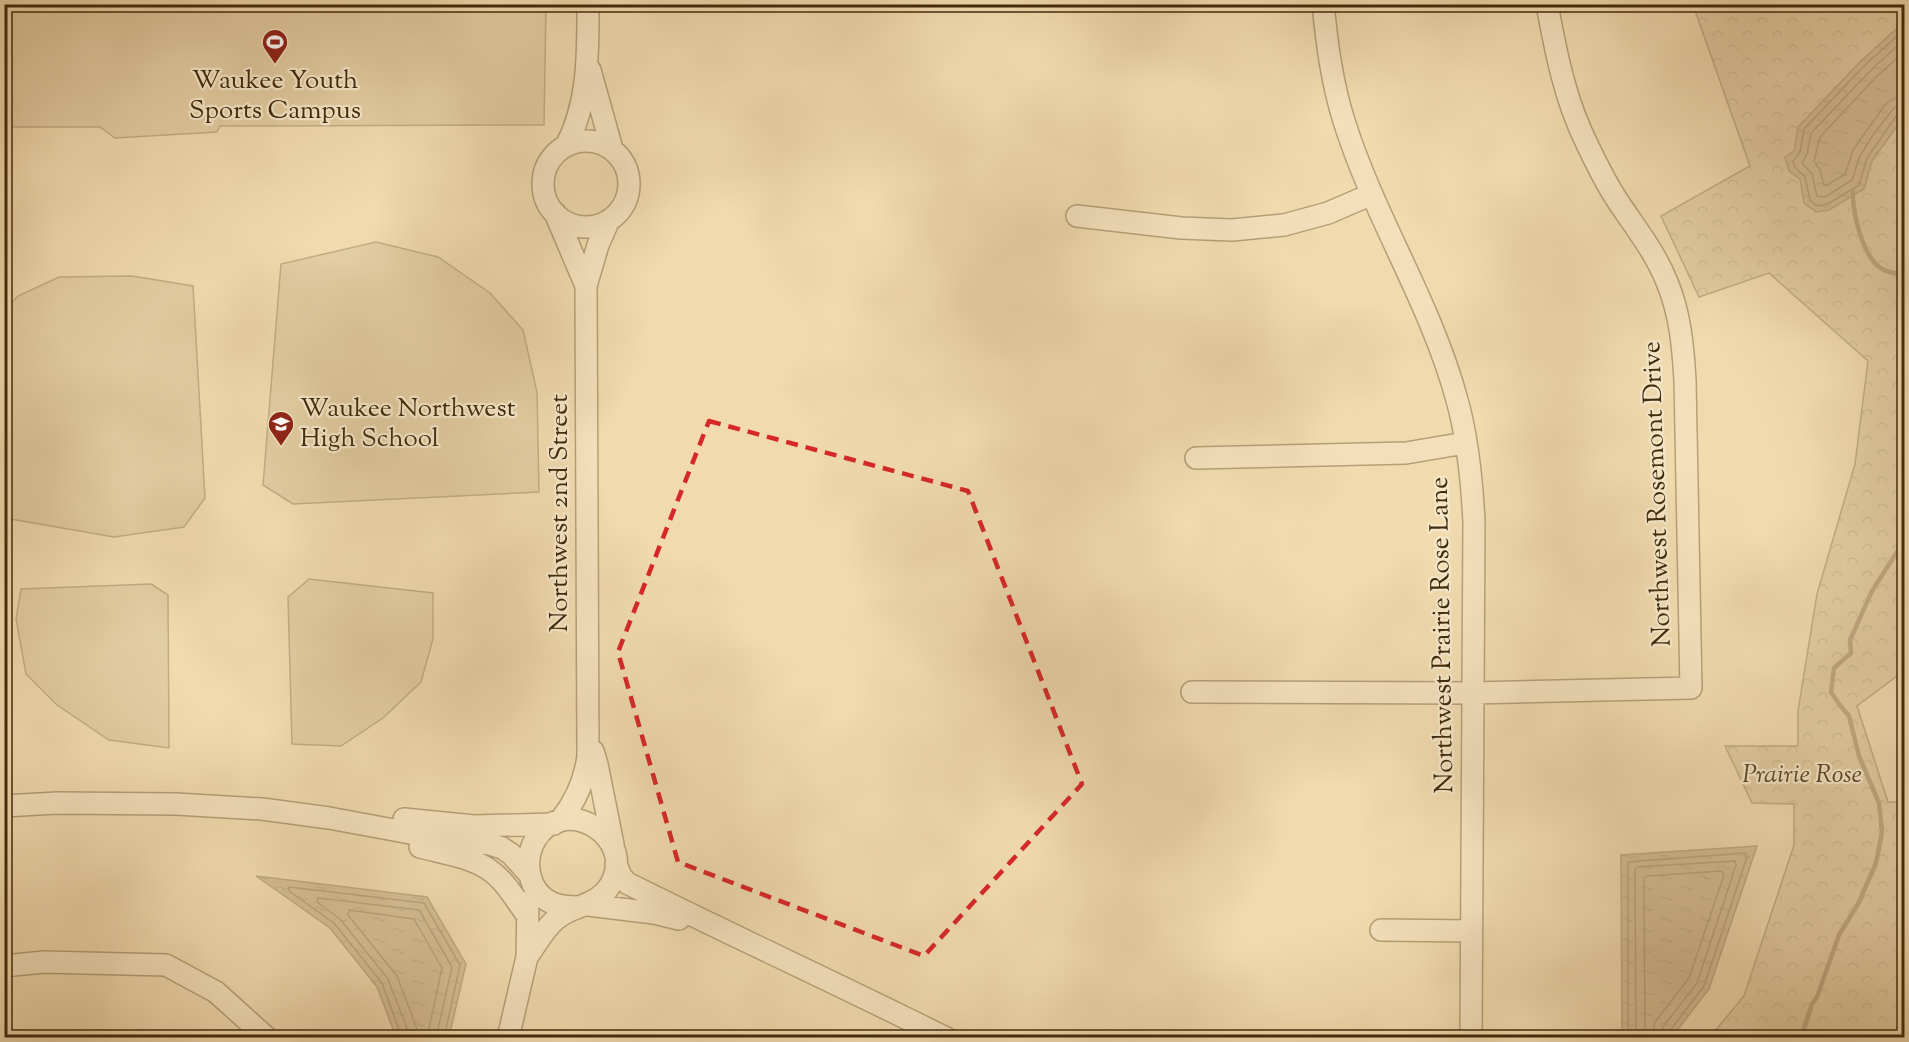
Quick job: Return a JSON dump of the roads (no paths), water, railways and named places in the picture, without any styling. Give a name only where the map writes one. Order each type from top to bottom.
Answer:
[{"type":"street","name":"Northwest 2nd Street","points":[[586,286],[555,213],[544,195],[543,180],[547,166],[555,154],[566,146],[575,129],[588,61],[588,4]]},
{"type":"street","name":"Northwest Prairie Rose Lane","points":[[1323,4],[1329,62],[1344,121],[1372,194],[1440,348],[1457,401],[1465,443],[1474,522],[1471,1038]]},
{"type":"street","name":"Northwest Rosemont Drive","points":[[1473,693],[1691,688],[1685,380],[1678,315],[1667,282],[1651,249],[1616,198],[1586,143],[1568,97],[1547,4]]},
{"type":"street","name":"Northwest 2nd Street","points":[[557,822],[571,807],[586,773],[589,739],[586,286],[598,245],[609,220],[623,207],[628,194],[629,180],[626,167],[612,149],[588,61]]},
{"type":"street","points":[[566,146],[580,141],[595,142],[612,149]]},
{"type":"street","points":[[1077,216],[1180,228],[1232,230],[1284,225],[1328,213],[1372,194]]},
{"type":"street","points":[[555,213],[574,225],[587,227],[609,220]]},
{"type":"street","points":[[1196,458],[1406,453],[1465,443]]},
{"type":"street","points":[[1192,692],[1473,693]]},
{"type":"street","name":"Northwest 2nd Street","points":[[589,739],[597,764],[616,860]]},
{"type":"street","points":[[4,806],[57,803],[176,804],[262,809],[329,818],[437,838],[490,844],[511,854],[530,877],[539,893],[550,902],[565,907],[584,906],[654,913],[689,922],[744,941]]},
{"type":"street","points":[[329,818],[366,815],[474,826],[575,820],[589,823],[601,830],[610,841],[621,876],[627,883],[946,1038]]},
{"type":"street","points":[[329,818],[354,832],[478,863],[489,869],[500,880],[527,915]]},
{"type":"street","points":[[508,1038],[527,957],[530,851],[536,838],[547,827],[557,822]]},
{"type":"street","points":[[527,957],[554,921],[565,913],[601,897],[614,876],[616,860]]},
{"type":"street","points":[[1381,930],[1471,931]]},
{"type":"street","points":[[4,966],[44,962],[166,965],[216,992],[267,1038]]},
{"type":"water","points":[[1904,22],[1904,116],[1872,161],[1864,189],[1829,210],[1816,212],[1804,203],[1800,179],[1789,171],[1785,157],[1794,151],[1798,127],[1861,61]]},
{"type":"water","points":[[1757,846],[1709,989],[1672,1037],[1622,1037],[1621,855]]},
{"type":"water","points":[[256,876],[427,897],[466,964],[449,1037],[396,1037],[377,987],[330,928]]},
{"type":"waterway","points":[[1853,192],[1854,211],[1869,255],[1882,269],[1904,275]]},
{"type":"waterway","points":[[1904,480],[1900,494],[1904,507]]},
{"type":"waterway","points":[[1801,1038],[1839,935],[1859,902],[1876,863],[1882,832],[1879,803],[1859,756],[1849,716],[1831,692],[1834,668],[1851,653],[1850,640],[1872,591],[1904,541]]},
{"type":"place","name":"Waukee Youth Sports Campus","points":[[275,65]]},
{"type":"place","name":"Waukee Northwest High School","points":[[281,447]]},
{"type":"park label","name":"Prairie Rose","points":[[1802,775]]}]
